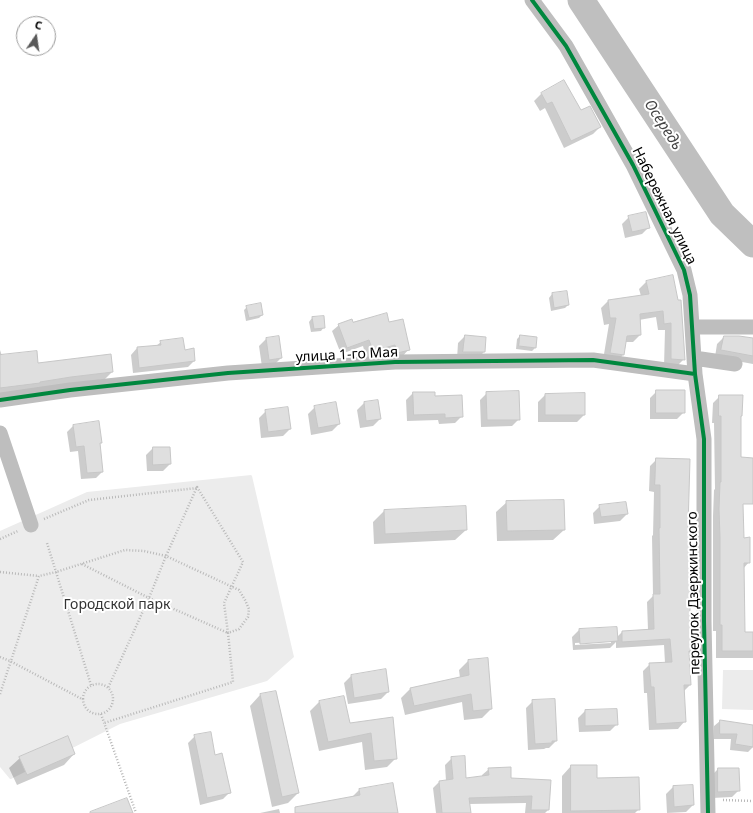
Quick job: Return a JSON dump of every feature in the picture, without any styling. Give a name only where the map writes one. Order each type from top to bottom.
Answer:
[{"type":"street","name":"Набережная улица","points":[[532,0],[566,46],[633,165],[684,270],[690,294],[695,374]]},
{"type":"street","points":[[692,327],[753,327]]},
{"type":"street","points":[[694,358],[735,364]]},
{"type":"street","name":"улица 1-го Мая","points":[[0,400],[70,390],[228,373],[395,362],[593,360],[695,374]]},
{"type":"street","name":"переулок Дзержинского","points":[[695,374],[704,439],[704,621],[708,806]]},
{"type":"street","points":[[0,433],[31,525]]},
{"type":"path","points":[[0,539],[89,500],[197,488]]},
{"type":"path","points":[[108,688],[197,488]]},
{"type":"path","points":[[104,723],[233,682],[224,603],[243,562],[197,488]]},
{"type":"path","points":[[48,543],[91,685]]},
{"type":"path","points":[[0,572],[39,576],[125,550],[144,551],[166,556],[239,590],[248,609],[248,617],[239,629],[228,633],[149,598],[81,564]]},
{"type":"path","points":[[0,694],[39,576]]},
{"type":"path","points":[[0,657],[82,699]]},
{"type":"path","points":[[100,684],[108,688],[112,695],[112,704],[108,711],[101,714],[91,713],[85,708],[82,699],[85,691],[91,685],[100,684]]},
{"type":"path","points":[[101,714],[136,813]]},
{"type":"path","points":[[708,806],[753,801]]},
{"type":"green space","name":"Городской парк","points":[[251,475],[294,657],[267,681],[120,724],[10,779],[0,767],[0,531],[87,492]]},
{"type":"green space","points":[[723,670],[753,670],[753,710],[722,709]]},
{"type":"building","points":[[564,80],[581,110],[590,106],[601,127],[571,141],[552,102],[547,104],[541,93]]},
{"type":"building","points":[[646,212],[650,228],[632,232],[628,216]]},
{"type":"building","points":[[673,275],[678,300],[681,300],[685,360],[671,359],[671,323],[664,324],[663,311],[640,314],[641,335],[627,336],[624,355],[610,353],[616,318],[610,318],[608,300],[649,294],[646,281]]},
{"type":"building","points":[[567,291],[569,305],[554,308],[552,293]]},
{"type":"building","points":[[261,303],[263,315],[249,318],[246,306]]},
{"type":"building","points":[[387,313],[389,322],[403,319],[410,350],[397,353],[395,345],[373,351],[369,340],[347,348],[338,324],[352,319],[353,322]]},
{"type":"building","points":[[324,316],[325,328],[314,329],[312,317]]},
{"type":"building","points":[[465,335],[486,337],[485,352],[463,352]]},
{"type":"building","points":[[520,335],[537,337],[536,348],[519,346]]},
{"type":"building","points":[[279,336],[282,358],[269,360],[266,338]]},
{"type":"building","points":[[724,336],[753,338],[753,356],[721,350]]},
{"type":"building","points":[[183,338],[185,350],[194,348],[195,361],[139,368],[137,347],[161,345],[160,341]]},
{"type":"building","points":[[37,351],[38,363],[111,354],[113,372],[0,388],[0,355]]},
{"type":"building","points":[[656,390],[685,390],[685,413],[656,413]]},
{"type":"building","points":[[519,391],[520,420],[487,420],[486,392]]},
{"type":"building","points":[[413,392],[435,392],[435,396],[462,395],[463,417],[445,418],[445,414],[414,415]]},
{"type":"building","points":[[585,393],[585,415],[545,415],[545,394]]},
{"type":"building","points":[[719,395],[743,395],[741,416],[741,457],[753,458],[753,504],[743,504],[744,538],[750,537],[750,563],[744,563],[745,632],[753,632],[753,651],[722,651],[722,625],[720,625],[719,509],[721,482],[721,416],[719,416]]},
{"type":"building","points":[[378,400],[381,419],[366,421],[364,402]]},
{"type":"building","points":[[336,402],[340,424],[318,428],[314,406]]},
{"type":"building","points":[[288,407],[291,429],[268,432],[265,410]]},
{"type":"building","points":[[99,421],[102,443],[100,443],[103,472],[87,473],[84,446],[76,447],[73,425]]},
{"type":"building","points":[[153,447],[170,447],[171,464],[153,465]]},
{"type":"building","points":[[656,458],[690,459],[688,528],[691,584],[690,626],[692,626],[693,651],[689,651],[691,685],[684,685],[686,722],[656,724],[654,687],[651,687],[649,663],[672,662],[670,639],[622,642],[622,631],[654,629],[653,594],[660,594],[660,485],[655,485]]},
{"type":"building","points":[[564,500],[565,530],[507,531],[506,501]]},
{"type":"building","points":[[626,502],[628,514],[601,517],[599,505]]},
{"type":"building","points":[[466,506],[467,530],[385,534],[384,510]]},
{"type":"building","points":[[617,627],[618,641],[580,644],[579,629]]},
{"type":"building","points":[[488,658],[492,709],[473,711],[471,694],[414,706],[410,688],[469,675],[468,660]]},
{"type":"building","points":[[386,669],[389,692],[354,698],[351,675]]},
{"type":"building","points":[[276,691],[299,793],[282,797],[260,694]]},
{"type":"building","points":[[344,696],[350,723],[393,717],[397,759],[374,761],[371,733],[328,742],[319,701]]},
{"type":"building","points":[[555,699],[557,741],[552,741],[552,743],[535,744],[532,700]]},
{"type":"building","points":[[617,709],[618,725],[585,726],[585,710]]},
{"type":"building","points":[[720,720],[753,725],[753,747],[735,744],[737,734],[720,734]]},
{"type":"building","points":[[211,732],[215,755],[222,753],[231,793],[207,798],[194,735]]},
{"type":"building","points":[[68,736],[75,754],[27,775],[19,757]]},
{"type":"building","points":[[465,756],[466,778],[489,775],[488,768],[511,767],[511,778],[551,780],[549,810],[531,810],[532,796],[469,798],[471,813],[442,813],[439,781],[453,779],[451,757]]},
{"type":"building","points":[[571,765],[597,765],[597,778],[639,777],[640,810],[571,811]]},
{"type":"building","points":[[718,768],[739,768],[740,791],[718,792]]},
{"type":"building","points":[[393,783],[398,813],[295,813],[295,807],[360,795],[359,789]]},
{"type":"building","points":[[693,785],[694,805],[674,807],[673,786]]},
{"type":"building","points":[[127,798],[133,813],[90,813],[90,812]]},
{"type":"waterway","name":"Осередь","points":[[581,0],[722,214],[753,244]]},
{"type":"cycle path","points":[[532,0],[566,46],[633,165],[684,270],[690,295],[695,374],[704,439],[704,621],[708,813]]},
{"type":"cycle path","points":[[0,400],[70,390],[228,373],[395,362],[593,360],[695,374]]}]
